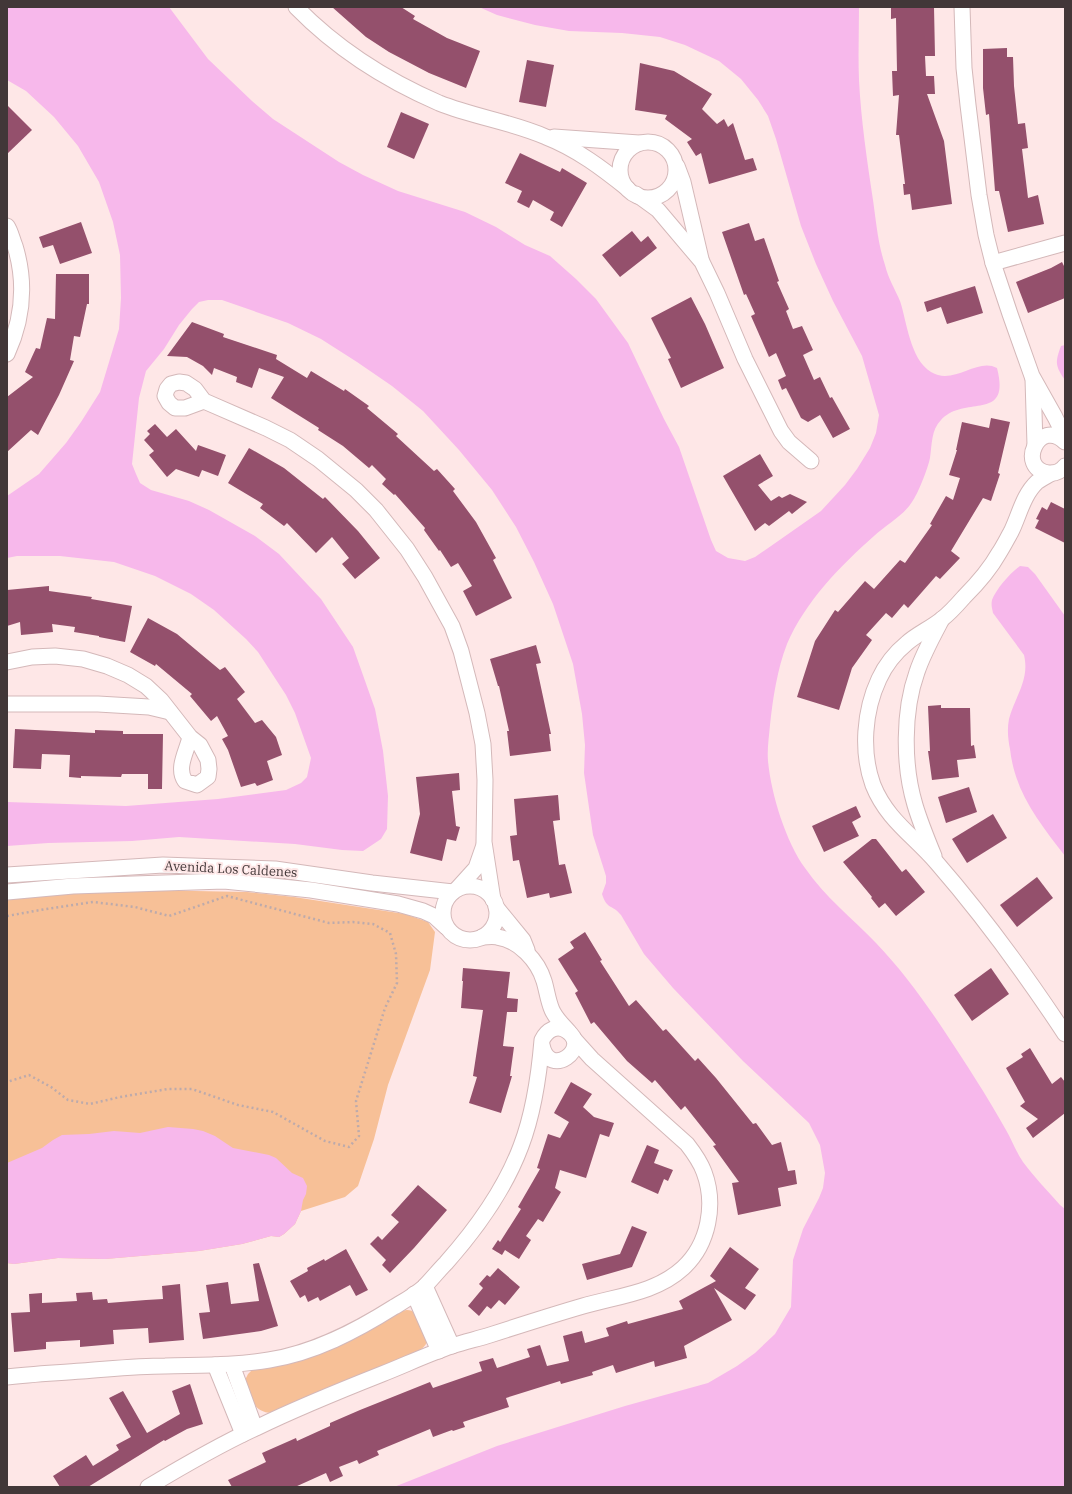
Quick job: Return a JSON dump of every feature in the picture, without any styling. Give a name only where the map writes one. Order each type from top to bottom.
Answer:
[{"type":"street","points":[[296,7],[322,33],[337,45],[368,66],[404,87],[464,112],[528,130],[547,137],[597,164],[632,192],[658,210],[702,262]]},
{"type":"street","points":[[962,7],[964,68],[979,195],[986,235],[993,263],[1032,376],[1055,417],[1062,431],[1065,442]]},
{"type":"street","points":[[547,137],[639,143],[648,142],[661,145],[671,154],[683,182],[702,262],[745,359],[781,431],[789,442],[811,461]]},
{"type":"street","points":[[639,143],[631,148],[621,163],[623,181],[632,192],[644,197],[654,197],[662,194],[669,188],[674,180],[676,171],[675,162]]},
{"type":"street","points":[[7,354],[18,325],[22,278],[17,254],[8,228]]},
{"type":"street","points":[[993,263],[1065,243]]},
{"type":"street","points":[[1025,499],[1033,451],[1032,376]]},
{"type":"street","points":[[204,401],[290,440],[337,473],[356,490],[392,529],[407,549],[425,577],[452,626],[461,651],[477,713],[483,744],[485,766],[484,842],[497,916],[494,925],[489,932],[474,940],[466,940],[458,938],[446,927],[443,912],[448,897],[476,868],[484,842]]},
{"type":"street","points":[[1060,471],[1046,473],[1037,467],[1033,451],[1043,437],[1054,436],[1065,442]]},
{"type":"street","points":[[1060,471],[1036,483],[1025,499],[1011,532],[998,555],[980,580],[960,603],[942,619],[906,643],[890,661],[879,679],[871,704],[866,729],[865,748],[873,784],[886,809],[909,836],[936,861],[974,907],[1030,981],[1065,1034]]},
{"type":"street","points":[[936,861],[914,803],[908,773],[907,718],[917,671],[942,619]]},
{"type":"street","points":[[7,662],[32,657],[55,656],[83,659],[107,666],[128,675],[146,686],[161,700],[190,737]]},
{"type":"street","points":[[890,661],[902,658],[908,660],[913,663],[917,671]]},
{"type":"street","points":[[7,704],[105,704],[149,707],[170,712]]},
{"type":"street","points":[[893,818],[900,820],[910,814],[914,803]]},
{"type":"street","name":"Avenida Los Caldenes","points":[[7,875],[163,865],[267,869],[372,883],[455,890]]},
{"type":"street","name":"Avenida Los Caldenes","points":[[7,892],[73,886],[224,881],[311,890],[398,904],[423,911],[434,916],[446,927]]},
{"type":"street","points":[[455,890],[465,886],[478,888],[489,894],[523,940],[529,955]]},
{"type":"street","points":[[148,1487],[249,1431],[445,1348],[658,1285],[672,1277],[684,1267],[702,1242],[708,1221],[710,1200],[709,1188],[704,1171],[696,1156],[687,1144],[592,1059],[559,1022],[549,1002],[544,980],[536,962],[510,941],[498,937],[482,937]]},
{"type":"street","points":[[7,1377],[164,1366],[232,1365],[271,1360],[325,1344],[351,1332],[376,1319],[420,1290],[474,1229],[508,1175],[524,1139],[530,1118],[539,1076],[542,1042],[549,1002]]},
{"type":"street","points":[[554,1028],[564,1029],[571,1036],[574,1048],[567,1058],[555,1060],[545,1055],[542,1042],[544,1035],[554,1028]]},
{"type":"street","points":[[539,1076],[552,1065],[575,1055],[592,1059]]},
{"type":"street","points":[[420,1290],[445,1348]]},
{"type":"street","points":[[215,1365],[249,1431]]},
{"type":"street","points":[[232,1365],[249,1431]]},
{"type":"path","points":[[7,916],[93,902],[135,907],[169,916],[227,896],[329,923],[353,922],[373,924],[390,933],[396,954],[397,983],[385,1008],[356,1101],[359,1136],[349,1146],[325,1141],[273,1112],[238,1105],[192,1089],[168,1089],[120,1097],[90,1104],[68,1100],[51,1087],[30,1075],[7,1082]]},
{"type":"shaded area","points":[[7,7],[169,7],[208,59],[273,119],[339,162],[363,175],[398,191],[465,212],[496,227],[525,245],[550,256],[596,299],[628,343],[679,447],[716,551],[728,558],[745,561],[755,557],[821,511],[845,485],[870,448],[876,433],[879,415],[862,356],[833,301],[801,226],[768,116],[758,100],[741,79],[719,61],[685,45],[660,37],[622,33],[569,31],[535,25],[497,15],[479,7],[859,7],[860,95],[864,140],[878,232],[886,270],[900,301],[910,340],[918,358],[931,372],[948,376],[981,366],[989,366],[997,368],[1000,385],[998,396],[992,402],[962,409],[951,413],[941,420],[935,428],[930,458],[925,474],[912,502],[904,512],[874,536],[836,572],[813,599],[803,614],[787,644],[778,674],[770,725],[768,761],[772,788],[780,817],[792,845],[805,868],[830,898],[885,953],[911,984],[976,1079],[999,1117],[1023,1162],[1036,1179],[1065,1209],[1065,1487],[394,1487],[497,1446],[625,1406],[708,1383],[737,1366],[755,1353],[775,1334],[791,1307],[793,1260],[803,1229],[823,1188],[825,1173],[820,1145],[809,1123],[743,1061],[673,988],[644,954],[621,915],[608,905],[604,899],[602,894],[606,883],[606,876],[593,835],[584,773],[585,745],[582,714],[573,664],[553,604],[516,527],[492,490],[459,450],[423,411],[392,386],[357,362],[321,339],[288,323],[222,300],[208,300],[199,302],[179,325],[164,349],[146,371],[139,398],[132,464],[140,483],[151,490],[189,501],[209,510],[255,536],[279,554],[321,599],[353,647],[375,709],[383,751],[388,796],[387,829],[381,839],[363,851],[295,844],[179,837],[132,841],[48,843],[7,846],[7,802],[126,806],[218,799],[286,790],[301,783],[307,777],[311,758],[295,713],[286,695],[258,652],[214,610],[191,594],[155,576],[114,562],[60,556],[17,556],[7,558],[7,496],[39,474],[66,443],[100,392],[119,329],[121,298],[120,255],[113,222],[99,182],[78,146],[54,117],[26,91],[7,80]]},
{"type":"shaded area","points":[[1065,345],[1065,380],[1059,371],[1057,360],[1061,346]]},
{"type":"shaded area","points":[[1020,566],[1028,567],[1035,574],[1065,616],[1065,856],[1037,819],[1023,793],[1017,780],[1009,742],[1009,719],[1021,688],[1025,672],[1024,655],[993,613],[992,600],[1008,576]]},
{"type":"shaded area","points":[[143,890],[247,892],[294,897],[405,914],[428,922],[435,932],[430,970],[388,1085],[374,1139],[358,1186],[345,1197],[301,1211],[295,1224],[279,1237],[271,1236],[242,1244],[199,1251],[105,1259],[58,1258],[14,1264],[7,1263],[7,898],[82,892]]},
{"type":"shaded area","points":[[168,1127],[203,1131],[215,1136],[233,1148],[269,1155],[276,1158],[292,1173],[303,1178],[307,1186],[306,1194],[295,1224],[279,1237],[271,1236],[242,1244],[199,1251],[105,1259],[58,1258],[14,1264],[7,1263],[7,1163],[42,1148],[62,1135],[114,1131],[140,1133]]},
{"type":"shaded area","points":[[410,1310],[418,1315],[426,1331],[427,1342],[418,1352],[272,1413],[260,1410],[253,1402],[245,1380],[253,1369],[401,1311]]},
{"type":"building","points":[[332,7],[401,7],[415,16],[413,19],[447,38],[480,51],[466,88],[429,73],[389,52],[366,37]]},
{"type":"building","points":[[891,7],[934,7],[935,56],[925,56],[926,76],[934,76],[935,94],[927,94],[944,141],[952,204],[912,210],[910,194],[904,195],[903,184],[905,184],[899,135],[896,135],[899,95],[893,96],[892,71],[897,71],[896,18],[891,19]]},
{"type":"building","points":[[1007,48],[1007,57],[1013,57],[1018,124],[1025,123],[1028,148],[1022,149],[1028,198],[1038,195],[1044,224],[1008,232],[999,191],[995,191],[989,114],[986,115],[983,88],[983,49]]},
{"type":"building","points":[[527,60],[554,65],[546,107],[519,102]]},
{"type":"building","points":[[640,63],[674,71],[712,94],[702,109],[717,124],[724,119],[728,127],[733,123],[745,160],[753,158],[757,170],[709,184],[701,153],[696,156],[687,142],[692,139],[665,119],[667,115],[635,110]]},
{"type":"building","points":[[7,105],[32,130],[7,154]]},
{"type":"building","points":[[401,112],[429,124],[414,159],[387,147]]},
{"type":"building","points":[[520,153],[560,172],[562,168],[587,183],[562,227],[550,220],[554,212],[533,200],[529,208],[517,202],[522,191],[505,183]]},
{"type":"building","points":[[81,222],[92,253],[60,264],[53,245],[43,248],[39,237]]},
{"type":"building","points":[[749,223],[755,241],[764,238],[779,281],[777,282],[789,309],[786,311],[793,329],[802,326],[813,350],[803,355],[814,380],[820,377],[830,398],[832,397],[850,429],[833,438],[820,415],[808,422],[801,418],[786,388],[782,390],[778,380],[786,376],[776,353],[769,357],[751,316],[755,314],[746,294],[744,295],[722,232]]},
{"type":"building","points":[[632,231],[641,242],[648,236],[657,248],[620,277],[602,255]]},
{"type":"building","points":[[1062,262],[1065,268],[1065,298],[1028,313],[1016,282]]},
{"type":"building","points":[[56,274],[89,274],[89,304],[87,304],[80,337],[74,336],[70,360],[74,361],[59,395],[38,435],[31,430],[7,452],[7,397],[33,377],[25,372],[36,348],[40,349],[47,318],[55,319]]},
{"type":"building","points":[[975,286],[983,313],[947,324],[941,307],[927,312],[924,302]]},
{"type":"building","points":[[691,297],[705,324],[724,368],[681,388],[668,359],[671,358],[651,318]]},
{"type":"building","points":[[192,322],[224,334],[223,337],[277,355],[276,359],[307,378],[311,371],[344,391],[345,389],[369,406],[367,408],[398,434],[396,436],[434,471],[437,469],[455,489],[453,491],[476,522],[496,558],[493,560],[512,598],[476,616],[463,591],[472,586],[458,563],[451,567],[424,530],[425,528],[395,494],[394,495],[382,484],[386,479],[372,465],[369,468],[343,446],[318,430],[319,428],[271,398],[284,377],[259,368],[252,388],[236,382],[237,377],[214,368],[212,375],[203,366],[187,357],[167,356]]},
{"type":"building","points":[[991,418],[1010,422],[998,473],[1000,474],[991,501],[983,498],[951,551],[960,558],[940,579],[936,576],[908,608],[904,604],[892,618],[886,613],[866,635],[872,640],[852,668],[839,710],[797,697],[815,641],[835,610],[838,612],[865,581],[874,589],[900,560],[905,563],[932,525],[930,524],[946,496],[953,500],[960,478],[949,475],[957,450],[962,422],[989,428]]},
{"type":"building","points":[[155,424],[167,437],[176,429],[196,451],[198,445],[226,455],[218,476],[202,470],[199,477],[176,469],[167,477],[149,455],[154,451],[144,440],[150,434],[147,431]]},
{"type":"building","points":[[249,448],[284,468],[323,499],[325,497],[358,531],[380,558],[355,579],[342,564],[349,558],[332,537],[316,553],[287,523],[284,526],[260,508],[263,504],[228,483]]},
{"type":"building","points":[[760,454],[773,476],[758,485],[771,501],[779,496],[782,498],[790,494],[807,502],[792,514],[789,511],[769,526],[765,523],[755,531],[723,476]]},
{"type":"building","points":[[1051,502],[1065,509],[1065,543],[1035,528],[1039,520],[1036,519],[1042,507],[1047,510]]},
{"type":"building","points":[[49,586],[49,591],[92,597],[91,599],[132,606],[125,642],[74,632],[75,627],[52,624],[53,632],[21,635],[20,622],[7,626],[7,590]]},
{"type":"building","points":[[148,618],[177,634],[220,670],[225,667],[245,692],[237,699],[255,723],[262,720],[276,737],[282,755],[267,761],[273,780],[257,786],[255,783],[241,787],[228,750],[222,739],[228,736],[217,716],[211,721],[190,696],[192,694],[156,664],[155,666],[130,652]]},
{"type":"building","points":[[536,645],[541,663],[536,664],[551,734],[549,734],[551,751],[510,756],[507,731],[509,731],[499,686],[490,659]]},
{"type":"building","points":[[941,705],[941,708],[970,708],[971,746],[974,745],[976,758],[957,760],[959,777],[932,780],[928,751],[930,751],[928,706]]},
{"type":"building","points":[[15,729],[95,733],[95,730],[123,731],[123,734],[163,734],[162,789],[148,789],[148,774],[122,774],[121,777],[69,777],[70,755],[42,754],[41,769],[13,768]]},
{"type":"building","points":[[459,773],[460,790],[452,791],[456,826],[460,827],[456,841],[447,839],[442,861],[410,853],[420,814],[416,777]]},
{"type":"building","points":[[969,787],[977,812],[946,823],[938,797]]},
{"type":"building","points":[[558,795],[560,820],[553,821],[559,865],[565,864],[572,893],[550,898],[549,893],[527,898],[519,860],[513,861],[510,836],[517,835],[514,799]]},
{"type":"building","points":[[856,806],[861,817],[852,822],[859,836],[824,852],[812,826]]},
{"type":"building","points":[[993,814],[1007,838],[967,863],[952,839]]},
{"type":"building","points":[[872,839],[876,839],[902,872],[906,869],[925,892],[896,916],[885,903],[879,908],[871,898],[872,897],[843,862]]},
{"type":"building","points":[[1037,877],[1053,898],[1017,927],[1000,905]]},
{"type":"building","points":[[585,932],[602,960],[600,961],[629,1006],[636,1000],[663,1031],[666,1029],[695,1061],[698,1058],[753,1124],[756,1123],[772,1145],[781,1142],[788,1171],[795,1170],[797,1184],[778,1188],[781,1206],[738,1215],[732,1183],[739,1182],[713,1146],[716,1145],[685,1106],[681,1110],[655,1080],[652,1083],[627,1061],[594,1022],[591,1024],[575,993],[578,991],[558,959],[574,948],[570,942]]},
{"type":"building","points":[[463,968],[510,972],[507,998],[518,999],[517,1012],[507,1012],[503,1046],[514,1047],[510,1076],[512,1076],[501,1113],[469,1103],[477,1077],[473,1076],[483,1010],[461,1008]]},
{"type":"building","points":[[991,968],[1009,994],[972,1021],[954,995]]},
{"type":"building","points":[[1030,1048],[1052,1084],[1061,1077],[1065,1082],[1065,1113],[1033,1138],[1026,1128],[1038,1119],[1020,1106],[1025,1102],[1006,1068],[1023,1057],[1021,1054]]},
{"type":"building","points":[[571,1082],[592,1094],[583,1107],[594,1117],[614,1123],[609,1137],[600,1134],[586,1178],[560,1170],[555,1188],[561,1192],[543,1222],[538,1219],[526,1236],[531,1240],[519,1259],[505,1250],[502,1255],[492,1249],[498,1240],[500,1242],[521,1209],[518,1207],[540,1169],[537,1168],[548,1134],[560,1138],[569,1122],[554,1113]]},
{"type":"building","points":[[647,1145],[659,1150],[654,1163],[673,1170],[668,1181],[664,1179],[658,1194],[631,1182]]},
{"type":"building","points":[[418,1185],[447,1210],[390,1273],[382,1265],[386,1260],[370,1244],[378,1236],[382,1240],[399,1222],[391,1215]]},
{"type":"building","points":[[632,1226],[647,1232],[632,1267],[587,1280],[582,1264],[620,1254]]},
{"type":"building","points":[[730,1247],[759,1269],[745,1288],[756,1295],[745,1310],[714,1288],[732,1320],[684,1346],[687,1358],[655,1367],[654,1361],[616,1373],[613,1365],[592,1372],[593,1375],[561,1384],[560,1381],[506,1398],[509,1407],[463,1422],[465,1427],[433,1437],[430,1429],[377,1451],[379,1455],[359,1464],[357,1460],[339,1467],[343,1476],[330,1482],[326,1473],[295,1487],[232,1487],[228,1480],[266,1462],[262,1453],[296,1438],[297,1441],[330,1426],[330,1423],[430,1382],[433,1388],[482,1371],[479,1362],[493,1358],[497,1368],[530,1357],[527,1349],[540,1345],[547,1366],[569,1361],[563,1336],[582,1331],[585,1343],[609,1336],[606,1328],[627,1321],[628,1324],[683,1309],[679,1301],[716,1281],[710,1276]]},
{"type":"building","points":[[346,1249],[368,1290],[356,1296],[350,1285],[320,1301],[318,1297],[308,1302],[305,1295],[300,1298],[290,1281],[308,1271],[307,1268],[324,1259],[325,1261]]},
{"type":"building","points":[[259,1263],[278,1326],[261,1331],[203,1339],[199,1313],[210,1312],[206,1285],[228,1282],[231,1304],[259,1301],[253,1264]]},
{"type":"building","points":[[498,1268],[520,1287],[505,1305],[499,1300],[491,1309],[487,1306],[479,1316],[468,1306],[483,1288],[479,1284],[487,1275],[490,1277]]},
{"type":"building","points":[[180,1284],[184,1340],[149,1343],[148,1328],[113,1330],[114,1344],[80,1347],[80,1340],[46,1342],[46,1349],[14,1352],[11,1313],[30,1312],[29,1294],[42,1293],[42,1303],[77,1301],[76,1293],[92,1292],[93,1300],[107,1299],[108,1303],[163,1299],[162,1286]]},
{"type":"building","points":[[190,1384],[203,1424],[187,1429],[165,1441],[164,1440],[88,1487],[60,1487],[53,1476],[86,1455],[93,1466],[119,1450],[116,1445],[131,1437],[109,1398],[123,1391],[147,1433],[180,1414],[172,1391]]}]
